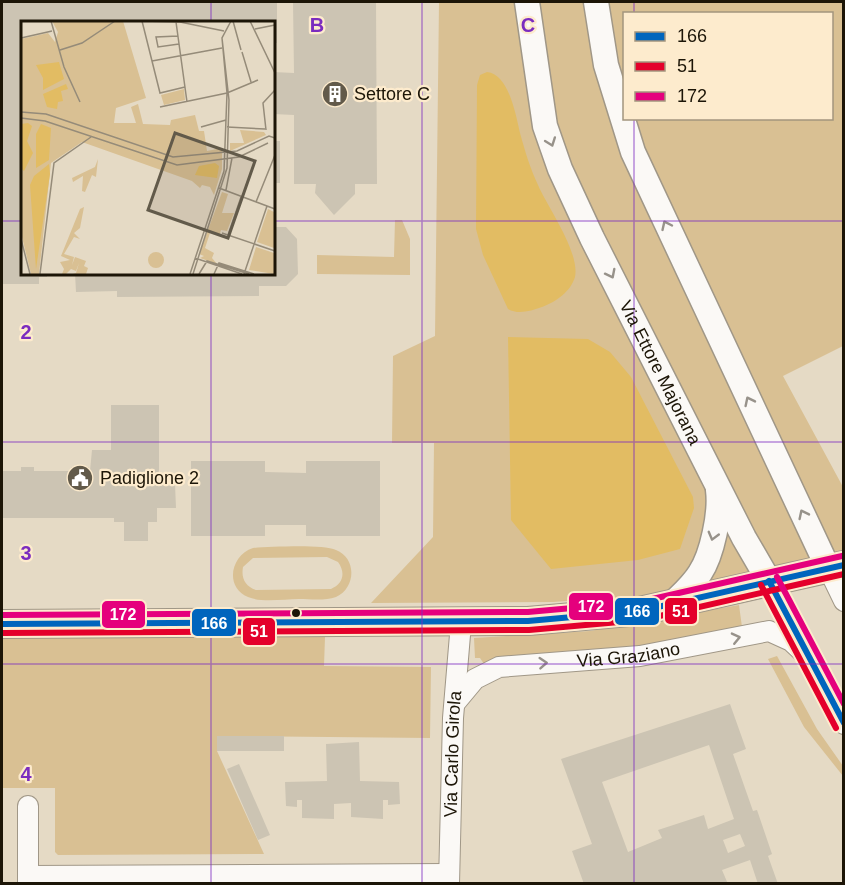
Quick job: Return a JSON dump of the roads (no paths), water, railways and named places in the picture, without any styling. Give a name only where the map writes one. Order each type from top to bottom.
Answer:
[{"type":"main road","points":[[2,624],[461,623],[573,618],[670,605],[836,566]]},
{"type":"street","name":"Via Ettore Majorana","points":[[526,2],[545,126],[560,169],[592,238],[744,538],[843,724]]},
{"type":"street","points":[[596,2],[606,65],[623,120]]},
{"type":"street","points":[[623,120],[633,152],[836,566],[843,601]]},
{"type":"street","points":[[670,605],[695,580],[706,560],[719,515],[716,479]]},
{"type":"street","name":"Via Carlo Girola","points":[[449,879],[455,703],[461,623]]},
{"type":"street","name":"Via Graziano","points":[[455,703],[475,679],[498,667],[640,656],[769,631],[791,640],[807,656]]},
{"type":"street","points":[[28,806],[28,880],[449,879]]},
{"type":"place","name":"Settore C","points":[[335,94]]},
{"type":"place","name":"Padiglione 2","points":[[80,478]]}]
